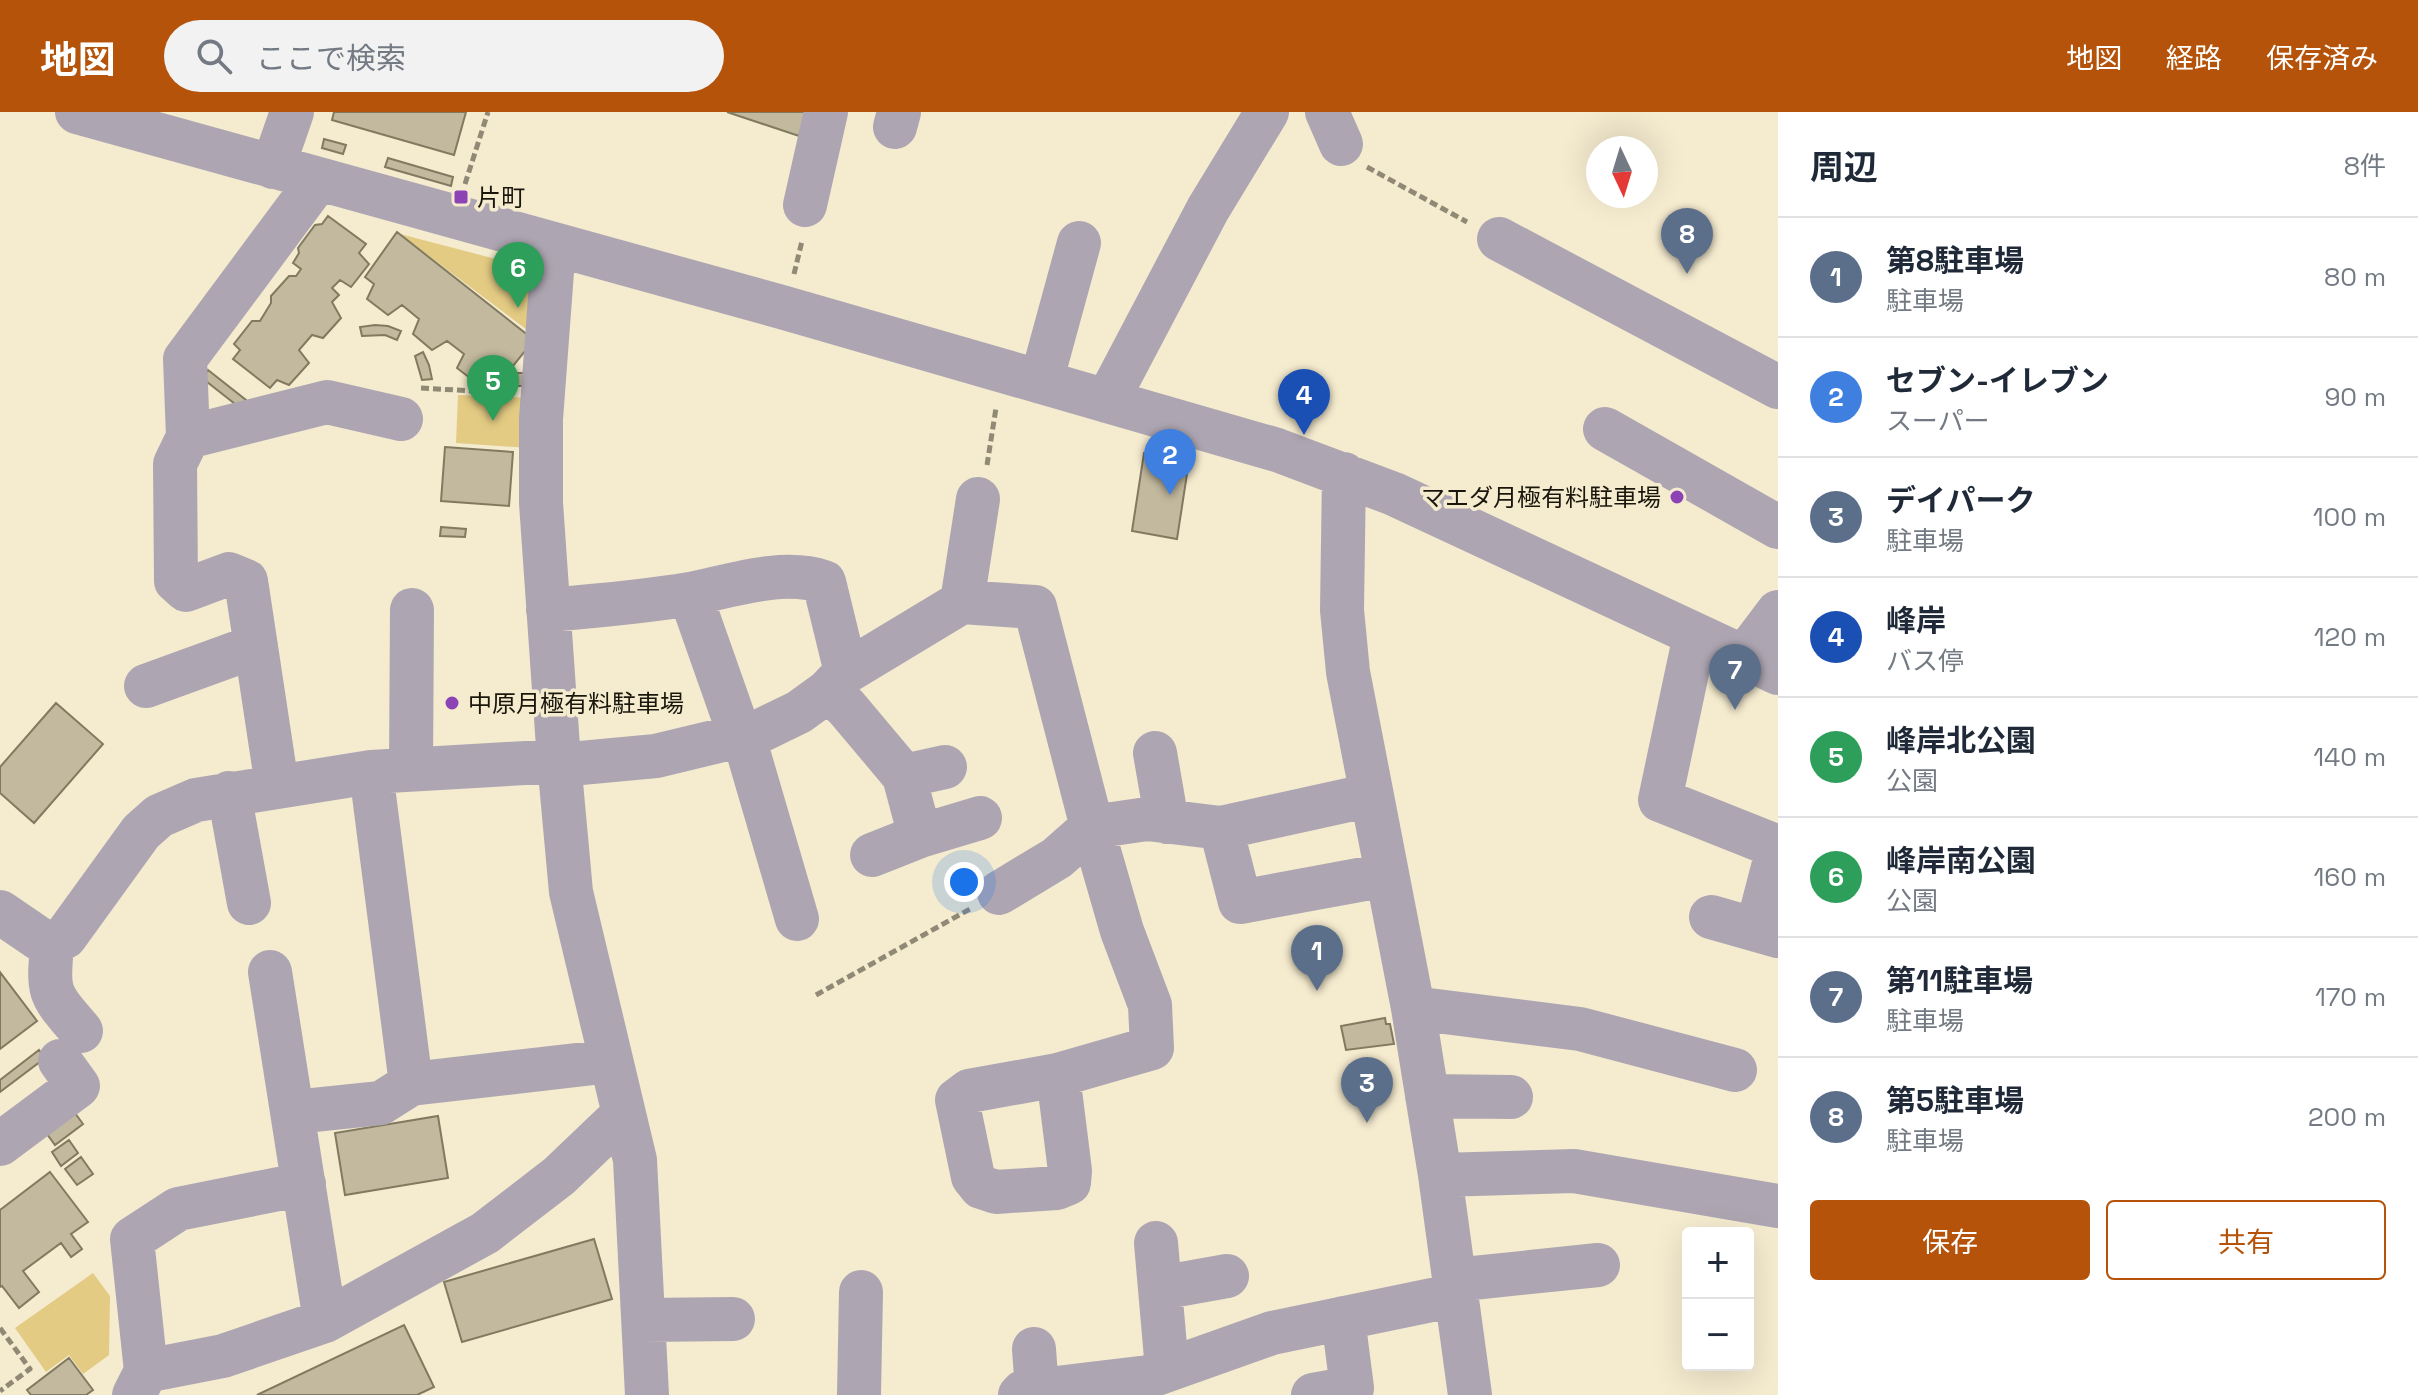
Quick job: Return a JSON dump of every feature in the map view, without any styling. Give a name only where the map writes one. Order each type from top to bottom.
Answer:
[{"type":"street","points":[[77,112],[785,308],[1277,450],[1394,494],[1761,665],[1778,612]]},
{"type":"street","points":[[273,167],[292,112]]},
{"type":"street","points":[[805,205],[826,112]]},
{"type":"street","points":[[1107,401],[1208,209],[1267,112]]},
{"type":"street","points":[[277,786],[246,581],[229,574],[186,590],[176,581],[175,464],[188,437],[185,359],[318,180]]},
{"type":"street","points":[[1499,239],[1778,387]]},
{"type":"street","points":[[1022,377],[1079,243]]},
{"type":"street","points":[[554,245],[543,395],[541,503],[559,761],[571,892],[635,1160],[647,1395]]},
{"type":"street","points":[[188,437],[327,402],[408,403]]},
{"type":"street","points":[[1605,429],[1778,527]]},
{"type":"street","points":[[1344,474],[1342,610],[1348,672],[1413,1008],[1470,1395]]},
{"type":"street","points":[[962,602],[978,499]]},
{"type":"street","points":[[548,610],[690,594],[760,578],[815,579],[824,582],[837,682],[846,707],[924,772],[920,836]]},
{"type":"street","points":[[690,594],[801,900]]},
{"type":"street","points":[[0,912],[44,942],[52,944],[65,937],[141,832],[159,816],[196,800],[391,771],[559,761],[570,764],[656,756],[760,731],[799,712],[837,682],[962,602],[1035,607],[1122,931],[1150,1005],[1152,1048],[1058,1075]]},
{"type":"street","points":[[411,1084],[391,771],[412,610]]},
{"type":"street","points":[[1695,635],[1660,800],[1778,848],[1768,932],[1711,917]]},
{"type":"street","points":[[146,686],[256,646]]},
{"type":"street","points":[[1155,753],[1167,822]]},
{"type":"street","points":[[229,793],[248,903]]},
{"type":"street","points":[[999,893],[1057,858],[1092,827],[1147,819],[1221,828],[1371,795]]},
{"type":"street","points":[[872,855],[920,836],[980,818]]},
{"type":"street","points":[[1221,828],[1240,902],[1386,875]]},
{"type":"street","points":[[0,1144],[78,1086],[70,1046],[52,997],[49,978],[52,944]]},
{"type":"street","points":[[270,972],[325,1321]]},
{"type":"street","points":[[1413,1008],[1580,1029],[1686,1049],[1735,1070]]},
{"type":"street","points":[[294,1112],[381,1103],[411,1084],[611,1061]]},
{"type":"street","points":[[1427,1096],[1511,1097]]},
{"type":"street","points":[[304,1184],[178,1209],[132,1239],[140,1383],[325,1321],[485,1233],[559,1176],[624,1114]]},
{"type":"street","points":[[1440,1175],[1574,1171],[1778,1206]]},
{"type":"street","points":[[1156,1243],[1167,1369]]},
{"type":"street","points":[[1030,1378],[1134,1380],[1272,1333],[1343,1318],[1455,1287],[1598,1265]]},
{"type":"street","points":[[1160,1288],[1227,1276]]},
{"type":"street","points":[[859,1395],[861,1292]]},
{"type":"street","points":[[1341,1390],[1343,1318]]},
{"type":"street","points":[[645,1320],[733,1319]]},
{"type":"path","points":[[463,190],[488,112]]},
{"type":"path","points":[[1334,128],[1347,153],[1360,163],[1499,239]]},
{"type":"path","points":[[785,308],[808,215],[805,205]]},
{"type":"path","points":[[978,499],[1022,377]]},
{"type":"path","points":[[408,403],[543,395]]},
{"type":"path","points":[[816,995],[999,893]]},
{"type":"path","points":[[0,1328],[30,1369],[0,1391]]},
{"type":"shaded area","points":[[400,234],[511,263],[510,271],[540,279],[535,336]]},
{"type":"shaded area","points":[[458,395],[531,398],[528,448],[456,443]]},
{"type":"shaded area","points":[[93,1273],[110,1296],[109,1355],[83,1374],[69,1355],[46,1372],[15,1328]]},
{"type":"building","points":[[334,112],[466,112],[454,155],[332,120]]},
{"type":"building","points":[[727,112],[807,112],[799,136]]},
{"type":"building","points":[[324,139],[346,145],[343,154],[322,148]]},
{"type":"building","points":[[388,158],[453,177],[451,186],[385,167]]},
{"type":"building","points":[[328,216],[366,244],[359,253],[369,264],[351,287],[340,280],[332,288],[339,295],[332,302],[341,318],[323,338],[312,335],[299,350],[309,363],[289,385],[277,380],[270,388],[233,359],[240,350],[234,344],[252,321],[260,321],[271,303],[271,296],[289,276],[296,276],[301,269],[293,263],[299,253],[298,248],[315,225],[322,224]]},
{"type":"building","points":[[397,232],[534,340],[500,382],[492,375],[479,385],[457,368],[464,354],[447,341],[432,350],[413,334],[419,319],[402,305],[388,315],[367,299],[374,284],[365,277]]},
{"type":"building","points":[[375,325],[401,331],[397,340],[385,335],[362,336],[360,327]]},
{"type":"building","points":[[423,352],[432,379],[422,380],[415,356]]},
{"type":"building","points":[[208,370],[246,400],[244,411],[202,378]]},
{"type":"building","points":[[515,373],[524,373],[524,386],[515,386]]},
{"type":"building","points":[[445,447],[513,452],[509,506],[441,501]]},
{"type":"building","points":[[1144,453],[1189,461],[1177,539],[1132,531]]},
{"type":"building","points":[[441,527],[466,529],[465,537],[440,536]]},
{"type":"building","points":[[56,703],[103,744],[34,823],[0,793],[0,767]]},
{"type":"building","points":[[0,972],[37,1021],[0,1049]]},
{"type":"building","points":[[1385,1018],[1386,1024],[1390,1024],[1394,1044],[1346,1050],[1341,1026]]},
{"type":"building","points":[[39,1050],[45,1058],[0,1092],[0,1080]]},
{"type":"building","points":[[72,1109],[83,1124],[55,1145],[44,1130]]},
{"type":"building","points":[[438,1116],[448,1178],[345,1195],[335,1133]]},
{"type":"building","points":[[69,1140],[78,1153],[61,1166],[52,1152]]},
{"type":"building","points":[[81,1157],[93,1174],[77,1185],[65,1169]]},
{"type":"building","points":[[50,1172],[88,1222],[71,1234],[82,1249],[71,1257],[61,1243],[23,1271],[39,1292],[19,1308],[0,1287],[0,1210]]},
{"type":"building","points":[[594,1239],[612,1299],[462,1342],[444,1282]]},
{"type":"building","points":[[404,1325],[434,1387],[417,1395],[257,1395]]},
{"type":"building","points":[[69,1358],[93,1390],[86,1395],[31,1395],[27,1390]]},
{"type":"place","name":"片町","points":[[461,197]]},
{"type":"place","name":"第5駐車場","points":[[1687,274]]},
{"type":"place","name":"峰岸南公園","points":[[518,308]]},
{"type":"place","name":"峰岸北公園","points":[[493,421]]},
{"type":"place","name":"峰岸","points":[[1304,435]]},
{"type":"place","name":"セブン-イレブン","points":[[1170,495]]},
{"type":"place","name":"マエダ月極有料駐車場","points":[[1677,497]]},
{"type":"place","name":"中原月極有料駐車場","points":[[452,703]]},
{"type":"place","name":"第11駐車場","points":[[1735,710]]},
{"type":"place","name":"第8駐車場","points":[[1317,991]]},
{"type":"place","name":"デイパーク","points":[[1367,1123]]}]
